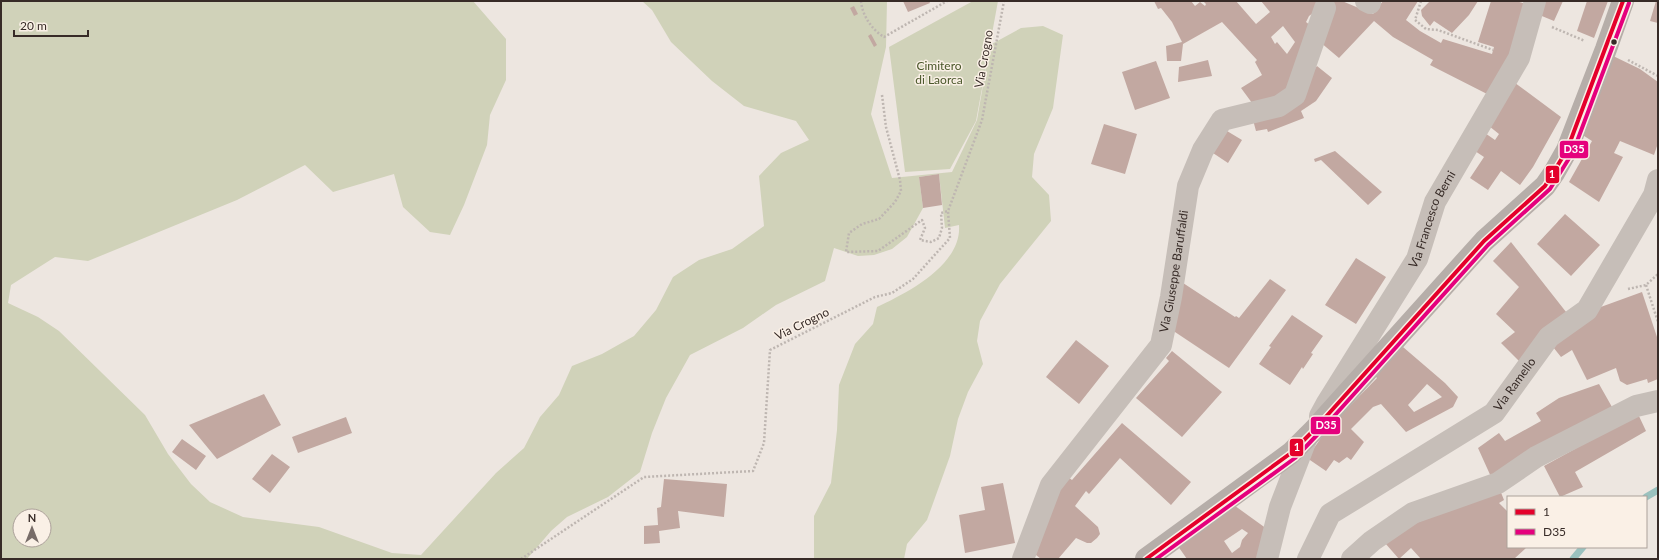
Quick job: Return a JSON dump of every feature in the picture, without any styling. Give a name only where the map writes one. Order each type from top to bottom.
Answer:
[{"type":"main road","points":[[1146,559],[1291,453],[1484,241],[1548,182],[1567,150],[1623,1]]},
{"type":"street","name":"Via Giuseppe Baruffaldi","points":[[1023,559],[1051,485],[1161,345],[1171,297],[1188,186],[1203,150],[1222,120],[1279,106],[1295,95],[1327,4]]},
{"type":"street","name":"Via Francesco Berni","points":[[1268,559],[1280,507],[1310,433],[1327,403],[1417,259],[1435,202],[1519,58],[1532,10]]},
{"type":"street","name":"Via Ramello","points":[[1308,559],[1330,514],[1494,413],[1549,337],[1587,310],[1654,195],[1658,180]]},
{"type":"street","points":[[1622,398],[1658,390]]},
{"type":"street","points":[[1352,559],[1372,540],[1413,513],[1498,483],[1536,457],[1636,406],[1658,401]]},
{"type":"path","points":[[861,1],[874,31],[884,37],[947,1]]},
{"type":"path","name":"Via Crogno","points":[[521,559],[644,477],[753,471],[764,443],[770,350],[875,297],[892,293],[913,279],[950,238],[948,211],[982,120],[1004,1]]},
{"type":"path","points":[[1421,1],[1415,20],[1426,29],[1438,30],[1493,50]]},
{"type":"path","points":[[1532,10],[1658,76]]},
{"type":"path","points":[[882,95],[886,126],[900,180],[901,191],[895,202],[879,219],[862,224],[849,233],[846,252],[878,251],[922,220],[925,228],[920,240],[931,242],[939,238],[942,228],[940,213],[948,211]]},
{"type":"path","points":[[1658,274],[1646,285],[1658,322]]},
{"type":"green space","points":[[1,1],[473,1],[506,39],[506,80],[490,115],[487,145],[464,205],[450,235],[430,232],[403,207],[394,174],[333,192],[305,165],[237,200],[88,261],[55,257],[11,285],[8,303],[38,317],[59,331],[145,415],[168,454],[191,484],[210,502],[243,517],[319,527],[392,553],[421,555],[496,473],[524,448],[540,417],[559,395],[572,366],[602,354],[634,336],[656,310],[673,277],[699,260],[732,249],[764,226],[759,176],[781,153],[809,140],[796,121],[744,106],[712,81],[671,42],[652,10],[642,1],[887,1],[886,47],[871,114],[892,178],[952,172],[977,120],[990,45],[1021,28],[1043,26],[1063,35],[1053,108],[1034,154],[1032,177],[1049,195],[1051,221],[1000,284],[980,321],[977,341],[983,364],[968,392],[958,419],[950,456],[927,520],[907,544],[904,559],[814,559],[814,516],[831,483],[837,430],[839,385],[855,344],[873,324],[877,307],[903,294],[930,276],[952,253],[958,239],[959,225],[945,228],[939,174],[919,177],[923,208],[907,237],[892,249],[874,255],[858,256],[834,248],[825,281],[776,305],[743,328],[690,355],[666,398],[652,433],[640,472],[608,497],[567,517],[551,531],[527,559],[1,559]]},
{"type":"green space","name":"Cimitero di Laorca","points":[[973,1],[998,1],[976,121],[950,169],[905,172],[889,47]]},
{"type":"building","points":[[903,1],[929,1],[930,3],[908,12]]},
{"type":"building","points":[[1154,1],[1191,1],[1195,6],[1200,2],[1205,6],[1206,4],[1203,1],[1236,1],[1256,24],[1270,12],[1261,1],[1342,1],[1373,14],[1383,1],[1418,1],[1406,20],[1420,31],[1441,43],[1443,39],[1492,54],[1494,47],[1478,42],[1491,1],[1516,1],[1529,5],[1512,61],[1491,96],[1430,65],[1433,60],[1393,37],[1374,21],[1339,58],[1320,42],[1317,10],[1309,16],[1306,22],[1316,30],[1288,95],[1255,107],[1241,88],[1262,75],[1255,62],[1257,60],[1222,22],[1183,44],[1181,61],[1167,61],[1166,46],[1182,42],[1172,22],[1161,8],[1158,9]],"holes":[[[1283,26],[1295,42],[1287,54],[1277,42],[1275,44],[1271,37]]]},
{"type":"building","points":[[1430,1],[1478,1],[1469,15],[1452,33],[1434,21],[1430,26],[1422,16],[1421,10]]},
{"type":"building","points":[[1542,1],[1563,1],[1554,21],[1537,14]]},
{"type":"building","points":[[1587,1],[1608,1],[1594,38],[1577,31]]},
{"type":"building","points":[[1656,1],[1658,1],[1658,23],[1650,21]]},
{"type":"building","points":[[854,6],[858,14],[854,16],[850,8]]},
{"type":"building","points":[[871,34],[877,45],[874,47],[868,36]]},
{"type":"building","points":[[1609,54],[1640,69],[1658,82],[1658,143],[1654,155],[1620,141],[1614,153],[1623,157],[1599,202],[1569,182],[1592,141],[1581,134]]},
{"type":"building","points":[[1208,60],[1212,76],[1178,82],[1179,67]]},
{"type":"building","points":[[1156,61],[1170,98],[1135,110],[1122,72]]},
{"type":"building","points":[[1317,66],[1332,78],[1316,101],[1301,111],[1304,118],[1268,132],[1267,129],[1256,131],[1253,120],[1309,76]]},
{"type":"building","points":[[1511,80],[1561,117],[1533,167],[1520,185],[1501,171],[1488,190],[1470,178],[1484,157],[1472,149],[1482,131],[1495,140],[1499,134],[1484,122]]},
{"type":"building","points":[[1104,124],[1137,134],[1125,174],[1091,164]]},
{"type":"building","points":[[1227,131],[1242,140],[1228,163],[1213,153]]},
{"type":"building","points":[[1335,151],[1382,192],[1368,205],[1321,160],[1315,162],[1314,159]]},
{"type":"building","points":[[939,174],[942,205],[923,208],[919,177]]},
{"type":"building","points":[[1565,214],[1600,245],[1571,276],[1537,244]]},
{"type":"building","points":[[1511,242],[1570,317],[1519,361],[1501,343],[1515,332],[1496,314],[1519,287],[1493,261]]},
{"type":"building","points":[[1356,258],[1386,277],[1356,324],[1325,305]]},
{"type":"building","points":[[1270,279],[1286,290],[1229,368],[1169,328],[1180,281],[1235,317],[1236,316],[1239,318]]},
{"type":"building","points":[[1642,292],[1658,340],[1658,379],[1648,383],[1647,379],[1627,385],[1620,381],[1616,368],[1587,380],[1572,350],[1561,357],[1549,342],[1598,308]]},
{"type":"building","points":[[1292,315],[1323,336],[1311,353],[1313,354],[1303,369],[1302,367],[1290,385],[1259,364],[1271,347],[1269,346]]},
{"type":"building","points":[[1076,340],[1109,366],[1079,404],[1046,377]]},
{"type":"building","points":[[1403,347],[1445,383],[1458,397],[1453,407],[1406,432],[1381,404],[1373,407],[1351,429],[1364,442],[1351,460],[1347,457],[1339,463],[1334,460],[1326,471],[1307,458],[1337,415],[1339,417],[1377,378],[1375,376]],"holes":[[[1427,384],[1442,397],[1414,412],[1408,405]]]},
{"type":"building","points":[[1172,351],[1222,392],[1182,437],[1136,398],[1169,361],[1166,358]]},
{"type":"building","points":[[1599,384],[1612,407],[1492,479],[1478,448],[1499,433],[1505,441],[1541,421],[1536,413],[1559,398]]},
{"type":"building","points":[[264,394],[281,425],[217,459],[189,425]]},
{"type":"building","points":[[1638,414],[1646,431],[1575,472],[1583,487],[1562,496],[1559,496],[1544,466]]},
{"type":"building","points":[[346,417],[352,433],[298,453],[292,437]]},
{"type":"building","points":[[1122,423],[1191,482],[1171,505],[1120,458],[1089,494],[1086,491],[1075,506],[1098,527],[1100,534],[1097,538],[1091,543],[1087,543],[1076,538],[1058,559],[1041,559],[1031,551],[1064,474],[1072,480]]},
{"type":"building","points":[[182,439],[206,456],[196,470],[172,452]]},
{"type":"building","points":[[272,454],[290,467],[270,493],[252,479]]},
{"type":"building","points":[[664,479],[727,484],[724,517],[678,511],[680,528],[659,531],[660,543],[644,544],[644,526],[658,525],[657,508],[661,507]]},
{"type":"building","points":[[1003,483],[1015,543],[965,553],[959,515],[985,510],[981,487]]},
{"type":"building","points":[[1500,490],[1504,500],[1499,503],[1507,511],[1507,548],[1526,548],[1514,559],[1421,559],[1411,548],[1399,559],[1385,543],[1406,527]]},
{"type":"building","points":[[1231,503],[1267,529],[1262,559],[1187,559],[1175,542]],"holes":[[[1242,529],[1248,533],[1242,540],[1240,547],[1232,553],[1224,541]]]},
{"type":"waterway","points":[[1647,496],[1658,490]]},
{"type":"waterway","points":[[1573,559],[1582,548]]},
{"type":"transit line","name":"1","points":[[1146,559],[1291,453],[1314,430],[1484,241],[1545,186],[1567,150],[1623,1]]},
{"type":"transit line","name":"D35","points":[[1156,559],[1295,458],[1488,245],[1550,189],[1573,152],[1629,3]]}]
